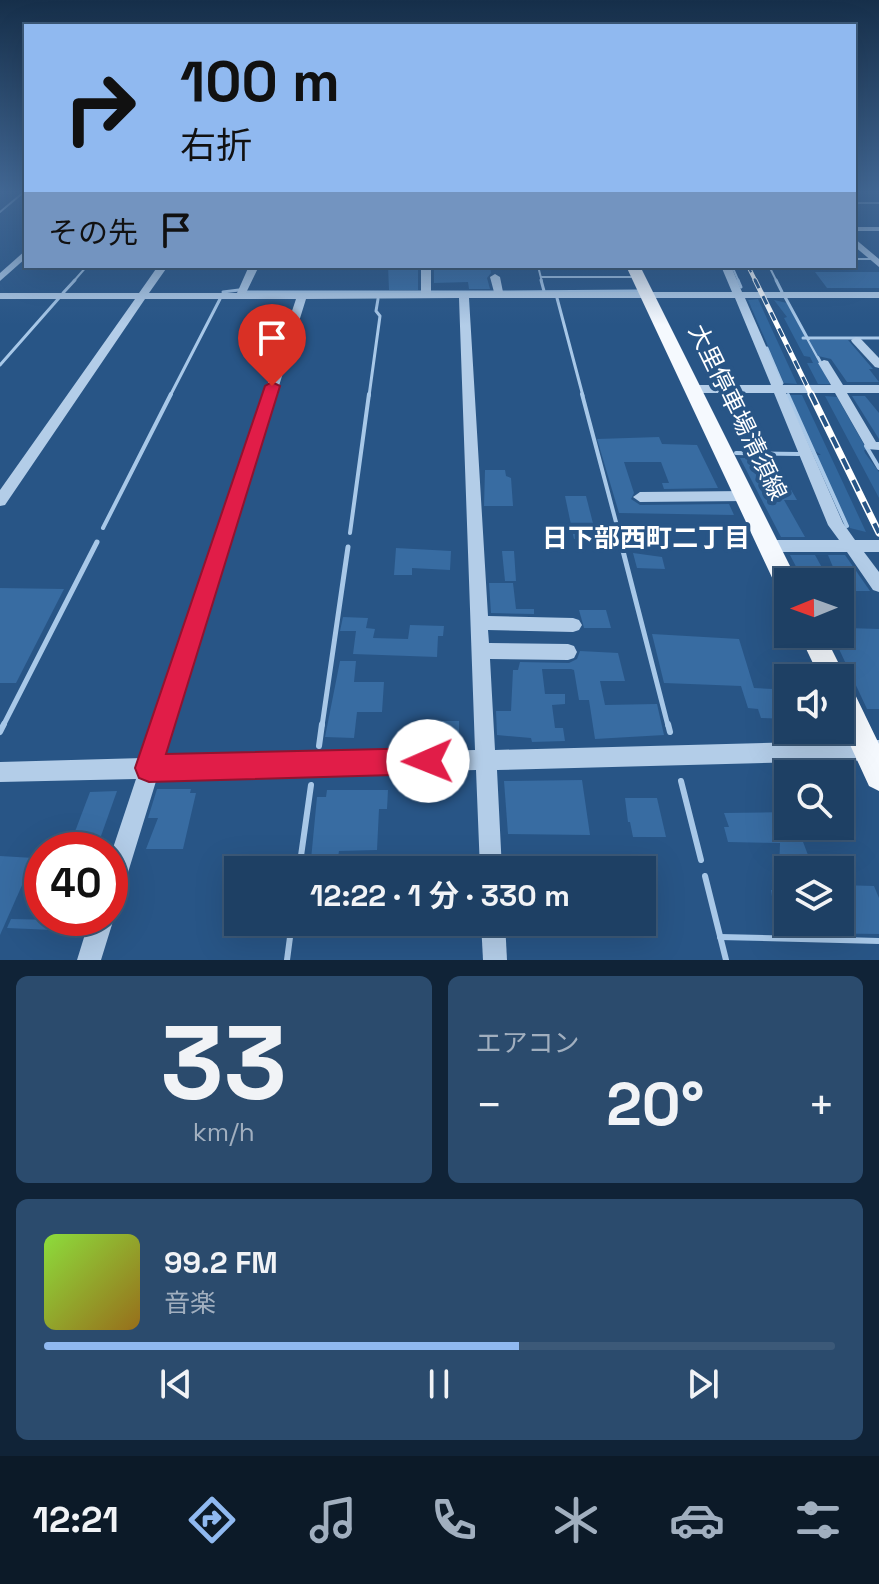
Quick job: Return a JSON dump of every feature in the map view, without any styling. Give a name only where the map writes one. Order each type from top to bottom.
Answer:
[{"type":"main road","name":"大里停車場清須線","points":[[634,268],[779,568]]},
{"type":"main road","points":[[854,717],[873,750],[879,776]]},
{"type":"street","points":[[856,243],[879,264]]},
{"type":"street","points":[[0,278],[24,255]]},
{"type":"street","points":[[0,501],[162,268]]},
{"type":"street","points":[[240,296],[253,268]]},
{"type":"street","points":[[426,268],[426,295]]},
{"type":"street","points":[[727,268],[836,525],[879,585]]},
{"type":"street","points":[[495,277],[499,295]]},
{"type":"street","points":[[128,835],[302,295]]},
{"type":"street","points":[[464,295],[490,856]]},
{"type":"street","points":[[0,296],[879,295]]},
{"type":"street","points":[[856,340],[879,365]]},
{"type":"street","points":[[845,350],[865,350]]},
{"type":"street","points":[[824,363],[872,446],[879,446]]},
{"type":"street","points":[[695,389],[879,389]]},
{"type":"street","points":[[640,497],[655,491],[746,496]]},
{"type":"street","points":[[769,546],[879,546]]},
{"type":"street","points":[[479,623],[573,625]]},
{"type":"street","points":[[481,651],[568,652]]},
{"type":"street","points":[[0,772],[873,750]]},
{"type":"street","points":[[89,960],[96,936]]},
{"type":"street","points":[[494,936],[495,960]]},
{"type":"shaded area","points":[[758,299],[797,384],[784,383],[748,300]]},
{"type":"shaded area","points":[[774,300],[787,303],[830,384],[818,384],[807,363],[813,363],[810,357],[804,356],[784,318],[787,317]]},
{"type":"shaded area","points":[[790,395],[802,395],[866,532],[850,528],[816,455],[821,455],[814,450]]},
{"type":"shaded area","points":[[825,396],[837,397],[867,450],[864,450],[865,453],[879,472],[879,498]]},
{"type":"building","points":[[388,268],[418,268],[418,290],[389,290]]},
{"type":"building","points":[[434,268],[490,268],[487,278],[490,289],[469,289],[468,282],[434,283]]},
{"type":"building","points":[[815,272],[879,272],[879,288],[827,288]]},
{"type":"building","points":[[809,340],[848,340],[873,369],[869,369],[879,382],[847,382],[831,359],[818,356]]},
{"type":"building","points":[[852,396],[865,396],[879,413],[879,439]]},
{"type":"building","points":[[659,437],[662,444],[697,445],[718,488],[664,489],[662,483],[669,483],[661,462],[624,462],[634,493],[631,499],[640,505],[729,504],[734,515],[619,513],[597,439]]},
{"type":"building","points":[[740,458],[756,458],[771,481],[786,481],[797,500],[784,500],[805,537],[781,537]]},
{"type":"building","points":[[485,470],[505,470],[506,476],[511,478],[513,506],[484,506]]},
{"type":"building","points":[[565,496],[586,496],[597,539],[574,539]]},
{"type":"building","points":[[396,548],[451,551],[450,570],[412,568],[412,575],[394,575]]},
{"type":"building","points":[[502,551],[514,551],[516,581],[505,581]]},
{"type":"building","points":[[633,553],[662,557],[665,569],[637,568]]},
{"type":"building","points":[[790,555],[815,555],[822,568],[797,568]]},
{"type":"building","points":[[828,555],[845,555],[870,591],[854,591],[854,568],[833,568]]},
{"type":"building","points":[[489,583],[513,583],[516,609],[534,609],[534,614],[491,613]]},
{"type":"building","points":[[0,588],[64,589],[16,683],[0,683]]},
{"type":"building","points":[[579,610],[606,610],[611,628],[584,628]]},
{"type":"building","points":[[343,617],[368,618],[366,628],[375,629],[373,638],[408,639],[410,625],[444,626],[443,636],[438,636],[437,657],[353,654],[356,631],[340,631]]},
{"type":"building","points":[[854,628],[879,629],[879,709],[867,709],[854,681],[854,664],[846,664],[839,648],[854,648]]},
{"type":"building","points":[[652,634],[739,639],[754,688],[774,691],[774,718],[761,718],[758,709],[748,708],[741,686],[664,683]]},
{"type":"building","points":[[580,651],[618,653],[625,681],[600,681],[605,705],[657,704],[664,735],[595,739],[589,700],[579,700],[574,670],[542,669],[545,694],[565,694],[565,704],[552,705],[555,728],[563,728],[565,741],[532,742],[531,738],[497,735],[496,711],[511,711],[513,670],[518,670],[520,662],[569,663],[577,659]]},
{"type":"building","points":[[340,661],[356,661],[354,682],[384,682],[382,712],[357,712],[354,738],[325,737]]},
{"type":"building","points":[[426,721],[459,721],[459,739],[426,739]]},
{"type":"building","points":[[582,780],[590,835],[508,834],[504,781]]},
{"type":"building","points":[[157,789],[191,789],[190,793],[196,793],[183,849],[146,849],[158,818],[148,818]]},
{"type":"building","points":[[327,790],[388,790],[387,809],[379,809],[377,850],[339,851],[338,856],[311,856],[317,797],[326,797]]},
{"type":"building","points":[[117,791],[102,832],[75,832],[90,792]]},
{"type":"building","points":[[625,798],[657,798],[666,837],[633,837]]},
{"type":"building","points":[[774,812],[774,840],[802,840],[808,855],[824,856],[780,856],[780,843],[728,842],[724,827],[729,827],[724,813]]},
{"type":"building","points":[[0,856],[24,857],[24,881],[0,935]]},
{"type":"building","points":[[854,885],[874,886],[879,898],[879,934],[854,934]]},
{"type":"building","points":[[11,919],[24,919],[24,929],[7,928]]},
{"type":"waterway","points":[[856,259],[870,259]]},
{"type":"waterway","points":[[73,282],[85,268]]},
{"type":"waterway","points":[[538,268],[542,282]]},
{"type":"waterway","points":[[733,268],[739,282]]},
{"type":"waterway","points":[[770,268],[782,292]]},
{"type":"waterway","points":[[541,277],[631,277]]},
{"type":"waterway","points":[[63,293],[75,280]]},
{"type":"waterway","points":[[541,280],[544,291]]},
{"type":"waterway","points":[[738,280],[741,287]]},
{"type":"waterway","points":[[223,292],[239,290]]},
{"type":"waterway","points":[[502,292],[637,291]]},
{"type":"waterway","points":[[246,292],[422,292]]},
{"type":"waterway","points":[[430,292],[496,292]]},
{"type":"waterway","points":[[785,297],[807,338]]},
{"type":"waterway","points":[[0,365],[59,298]]},
{"type":"waterway","points":[[557,298],[583,396]]},
{"type":"waterway","points":[[170,396],[220,299]]},
{"type":"waterway","points":[[369,396],[380,316],[376,311],[378,299]]},
{"type":"waterway","points":[[803,338],[807,338]]},
{"type":"waterway","points":[[807,338],[879,338]]},
{"type":"waterway","points":[[807,338],[822,365]]},
{"type":"waterway","points":[[767,348],[782,383]]},
{"type":"waterway","points":[[103,528],[171,394]]},
{"type":"waterway","points":[[350,533],[369,394]]},
{"type":"waterway","points":[[582,394],[621,541]]},
{"type":"waterway","points":[[788,395],[847,526]]},
{"type":"waterway","points":[[866,446],[879,468]]},
{"type":"waterway","points":[[736,453],[799,454]]},
{"type":"waterway","points":[[620,539],[621,543]]},
{"type":"waterway","points":[[3,726],[97,542]]},
{"type":"waterway","points":[[322,726],[348,547]]},
{"type":"waterway","points":[[623,551],[668,726]]},
{"type":"waterway","points":[[319,746],[322,724]]},
{"type":"waterway","points":[[668,724],[670,732]]},
{"type":"waterway","points":[[0,732],[3,726]]},
{"type":"waterway","points":[[681,781],[701,860]]},
{"type":"waterway","points":[[301,856],[311,785]]},
{"type":"waterway","points":[[705,876],[720,937]]},
{"type":"waterway","points":[[287,960],[290,936]]},
{"type":"waterway","points":[[720,937],[879,941]]},
{"type":"waterway","points":[[720,937],[726,960]]},
{"type":"railway","points":[[749,268],[755,280]]},
{"type":"railway","points":[[755,280],[812,396]]},
{"type":"railway","points":[[811,394],[879,533]]},
{"type":"district","name":"日下部西町二丁目","points":[[646,538]]},
{"type":"route","points":[[272,386],[149,768],[428,761]]}]
